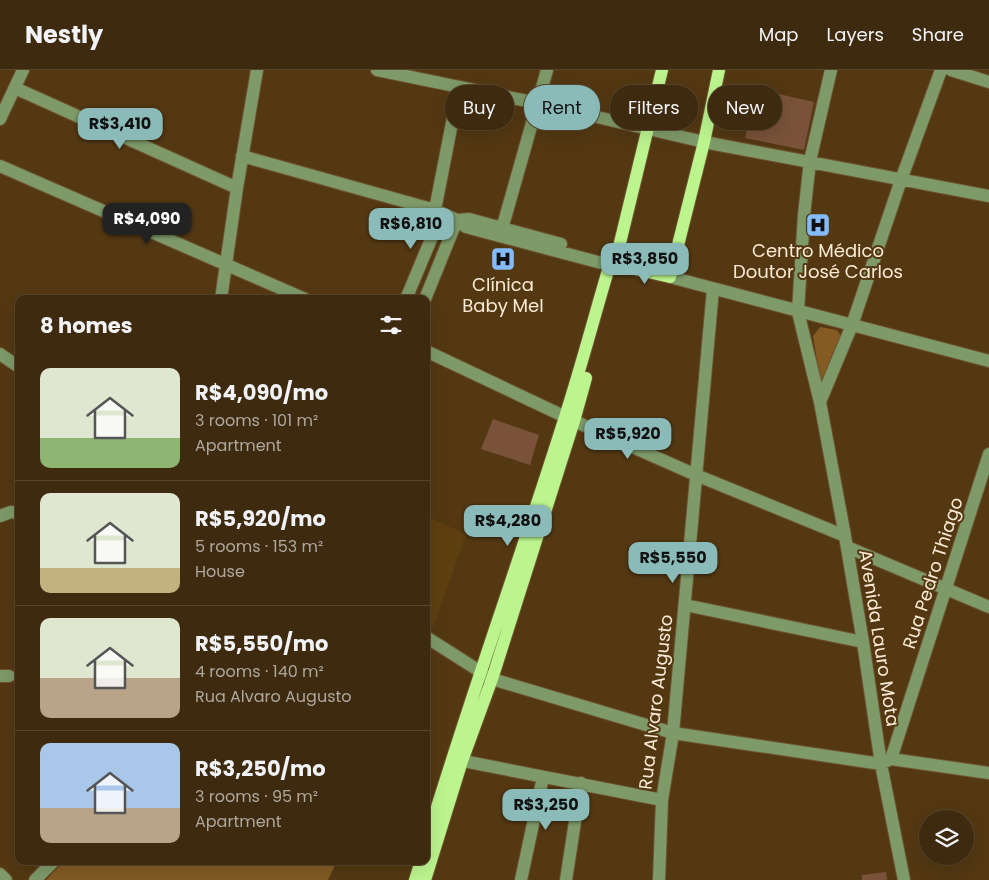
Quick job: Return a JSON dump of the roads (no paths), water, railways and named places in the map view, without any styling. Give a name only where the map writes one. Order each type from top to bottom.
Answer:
[{"type":"main road","points":[[658,85],[662,70]]},
{"type":"main road","points":[[616,261],[670,277],[720,70]]},
{"type":"main road","points":[[430,832],[486,676],[570,419],[616,261],[647,130]]},
{"type":"main road","points":[[430,865],[457,760]]},
{"type":"main road","points":[[415,880],[420,865]]},
{"type":"main road","points":[[426,880],[430,865]]},
{"type":"street","points":[[0,119],[23,70]]},
{"type":"street","points":[[222,295],[256,70]]},
{"type":"street","points":[[377,70],[449,85]]},
{"type":"street","points":[[542,85],[547,70]]},
{"type":"street","name":"Avenida Lauro Mota","points":[[831,70],[810,160],[804,215],[798,312],[820,402],[886,761],[904,880]]},
{"type":"street","points":[[820,402],[852,324],[940,70]]},
{"type":"street","points":[[951,70],[989,82]]},
{"type":"street","points":[[15,88],[237,188]]},
{"type":"street","points":[[407,295],[438,211],[452,130]]},
{"type":"street","points":[[501,232],[529,130]]},
{"type":"street","points":[[651,130],[704,142],[810,160],[901,180],[989,196]]},
{"type":"street","points":[[242,156],[438,211],[457,220],[469,219],[501,232],[616,261]]},
{"type":"street","points":[[0,166],[296,295]]},
{"type":"street","points":[[427,295],[457,220]]},
{"type":"street","points":[[670,277],[989,361]]},
{"type":"street","name":"Rua Alvaro Augusto","points":[[659,880],[662,800],[673,733],[713,289]]},
{"type":"street","points":[[430,353],[570,419],[989,607]]},
{"type":"street","points":[[0,354],[15,364]]},
{"type":"street","name":"Rua Pedro Thiago","points":[[886,761],[986,474],[989,454]]},
{"type":"street","points":[[0,516],[15,512]]},
{"type":"street","points":[[685,605],[863,642]]},
{"type":"street","points":[[430,640],[486,676],[673,733],[989,774]]},
{"type":"street","points":[[457,760],[662,800]]},
{"type":"street","points":[[521,880],[543,777]]},
{"type":"street","points":[[566,880],[581,783]]},
{"type":"street","points":[[35,880],[50,865]]},
{"type":"street","points":[[0,874],[6,880]]},
{"type":"place","name":"Centro Médico Doutor José Carlos","points":[[818,225]]},
{"type":"place","name":"Clínica Baby Mel","points":[[503,259]]}]
